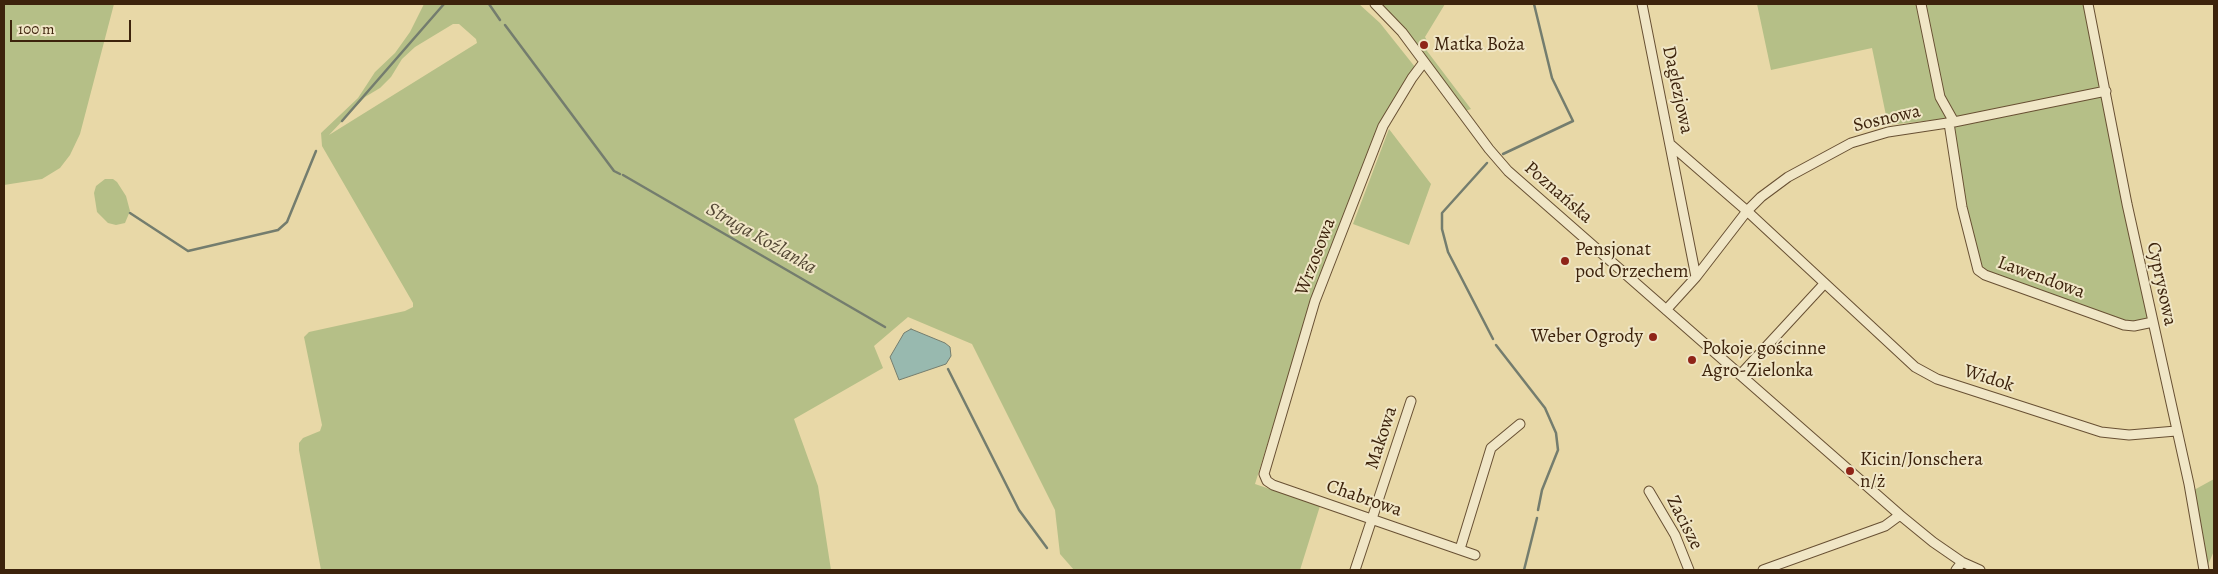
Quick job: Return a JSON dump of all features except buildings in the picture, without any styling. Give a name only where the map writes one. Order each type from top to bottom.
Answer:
[{"type":"street","name":"Poznańska","points":[[1375,4],[1392,21],[1504,166],[1900,516],[1962,562],[1980,570]]},
{"type":"street","name":"Daglezjowa","points":[[1642,4],[1672,145],[1747,211]]},
{"type":"street","name":"Lawendowa","points":[[1921,4],[1940,97],[1952,122],[1962,207],[1978,270],[1985,275],[2124,325],[2134,326],[2153,322]]},
{"type":"street","name":"Cyprysowa","points":[[2088,4],[2153,322],[2189,484],[2204,570]]},
{"type":"street","name":"Wrzosowa","points":[[1264,474],[1315,301],[1383,126],[1424,62]]},
{"type":"street","name":"Sosnowa","points":[[1666,310],[1696,277],[1747,211],[1788,177],[1852,143],[1888,132],[1952,122],[2106,91]]},
{"type":"street","points":[[1672,145],[1696,277]]},
{"type":"street","name":"Widok","points":[[1747,211],[1915,367],[1937,379],[2100,432],[2129,434],[2176,431]]},
{"type":"street","points":[[1740,375],[1824,284]]},
{"type":"street","name":"Makowa","points":[[1356,570],[1412,401]]},
{"type":"street","points":[[1460,549],[1491,448],[1520,424]]},
{"type":"street","name":"Chabrowa","points":[[1264,474],[1270,484],[1475,555]]},
{"type":"street","name":"Zacisze","points":[[1649,491],[1675,535],[1689,570]]},
{"type":"street","points":[[1763,570],[1884,526],[1900,516]]},
{"type":"street","points":[[1956,570],[1962,562]]},
{"type":"green space","points":[[4,4],[114,4],[80,134],[70,155],[60,168],[42,179],[4,185]]},
{"type":"green space","points":[[424,4],[1359,4],[1380,23],[1415,67],[1380,123],[1312,299],[1255,484],[1320,506],[1300,570],[1074,570],[1060,554],[1055,510],[972,344],[908,317],[874,346],[883,368],[794,419],[818,486],[831,570],[321,570],[299,450],[299,443],[303,438],[320,431],[322,425],[304,337],[309,332],[405,311],[413,307],[413,303],[322,146],[321,133],[358,98],[375,72],[395,53],[410,32]],"holes":[[[453,24],[459,24],[476,39],[477,43],[329,135],[365,97],[380,88],[391,77],[402,59],[415,47]]]},
{"type":"green space","points":[[1382,4],[1445,4],[1425,37],[1429,44],[1427,51],[1471,109],[1465,111],[1411,36]]},
{"type":"green space","points":[[1757,4],[2085,4],[2149,319],[2127,322],[1988,274],[1981,269],[1964,198],[1952,118],[1888,125],[1872,48],[1771,70]]},
{"type":"green space","points":[[1389,129],[1431,184],[1409,245],[1353,224]]},
{"type":"green space","points":[[105,179],[113,179],[117,182],[126,196],[130,211],[125,223],[116,225],[108,223],[97,212],[94,193],[96,186]]},
{"type":"green space","points":[[2214,479],[2214,551],[2207,567],[2194,490]]},
{"type":"water","points":[[911,329],[945,343],[950,347],[951,356],[946,364],[899,380],[890,357],[904,333]]},
{"type":"waterway","points":[[342,121],[444,4]]},
{"type":"waterway","name":"Struga Koźlanka","points":[[489,4],[500,20]]},
{"type":"waterway","points":[[1503,154],[1573,121],[1552,78],[1534,4]]},
{"type":"waterway","name":"Struga Koźlanka","points":[[505,25],[614,171],[620,174]]},
{"type":"waterway","points":[[130,213],[188,251],[278,230],[287,222],[316,151]]},
{"type":"waterway","points":[[1487,163],[1442,213],[1442,229],[1448,252],[1493,339]]},
{"type":"waterway","name":"Struga Koźlanka","points":[[623,175],[885,327]]},
{"type":"waterway","points":[[1496,345],[1545,408],[1556,433],[1558,450],[1542,490],[1538,510]]},
{"type":"waterway","points":[[948,369],[1019,510],[1047,548]]},
{"type":"waterway","points":[[1524,570],[1537,518]]},
{"type":"place","name":"Matka Boża","points":[[1424,45]]},
{"type":"place","name":"Pensjonat pod Orzechem","points":[[1565,261]]},
{"type":"place","name":"Weber Ogrody","points":[[1653,337]]},
{"type":"place","name":"Pokoje gościnne Agro-Zielonka","points":[[1692,360]]},
{"type":"place","name":"Kicin/Jonschera n/ż","points":[[1850,471]]}]
